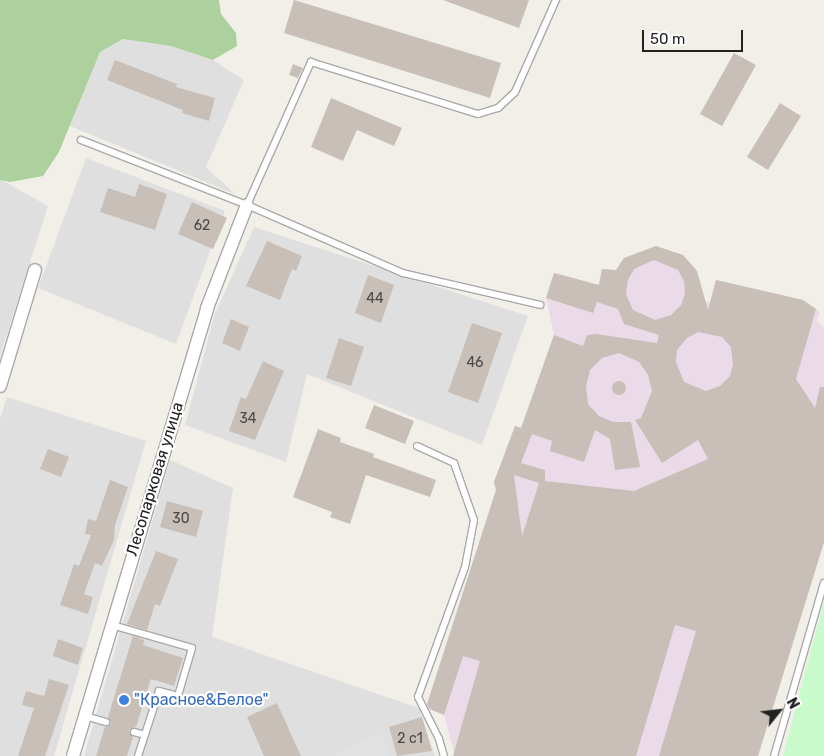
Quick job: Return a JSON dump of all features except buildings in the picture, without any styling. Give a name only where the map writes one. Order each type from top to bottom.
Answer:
[{"type":"street","name":"Лесопарковая улица","points":[[73,756],[207,308],[247,205]]},
{"type":"street","points":[[0,386],[35,270]]},
{"type":"lane","points":[[247,205],[312,62],[478,114],[498,108],[515,92],[556,0]]},
{"type":"lane","points":[[81,140],[247,205],[403,272],[540,305]]},
{"type":"lane","points":[[417,446],[454,463],[474,520],[465,567],[418,697],[440,738],[444,756]]},
{"type":"lane","points":[[774,756],[824,582]]},
{"type":"lane","points":[[111,625],[192,648],[178,696],[158,691],[138,756]]},
{"type":"lane","points":[[85,716],[106,722]]},
{"type":"lane","points":[[134,732],[145,735]]},
{"type":"shaded area","points":[[123,39],[171,46],[213,60],[244,80],[206,167],[235,194],[70,126],[99,52]]},
{"type":"shaded area","points":[[86,158],[225,211],[176,344],[38,288]]},
{"type":"shaded area","points":[[0,179],[48,206],[0,356]]},
{"type":"shaded area","points":[[254,227],[528,316],[482,445],[307,374],[286,462],[185,425],[214,316]]},
{"type":"shaded area","points":[[656,247],[683,255],[697,271],[701,300],[710,302],[716,280],[803,300],[820,312],[817,321],[824,328],[824,542],[758,756],[455,756],[444,715],[426,708],[496,490],[494,482],[515,426],[521,428],[554,335],[546,298],[554,273],[598,285],[602,269],[616,270],[624,258]]},
{"type":"shaded area","points":[[7,397],[146,441],[54,756],[0,756],[0,419]]},
{"type":"shaded area","points":[[170,460],[233,488],[212,637],[419,708],[435,756],[84,756]]},
{"type":"shaded area","points":[[381,733],[389,756],[333,755]]},
{"type":"green space","points":[[0,0],[219,0],[221,14],[236,33],[237,46],[213,60],[171,46],[123,39],[100,52],[59,152],[43,176],[10,182],[0,180]]},
{"type":"green space","points":[[824,602],[824,756],[783,756],[823,605]]},
{"type":"place","name":"\"Красное&Белое\"","points":[[124,700]]}]
